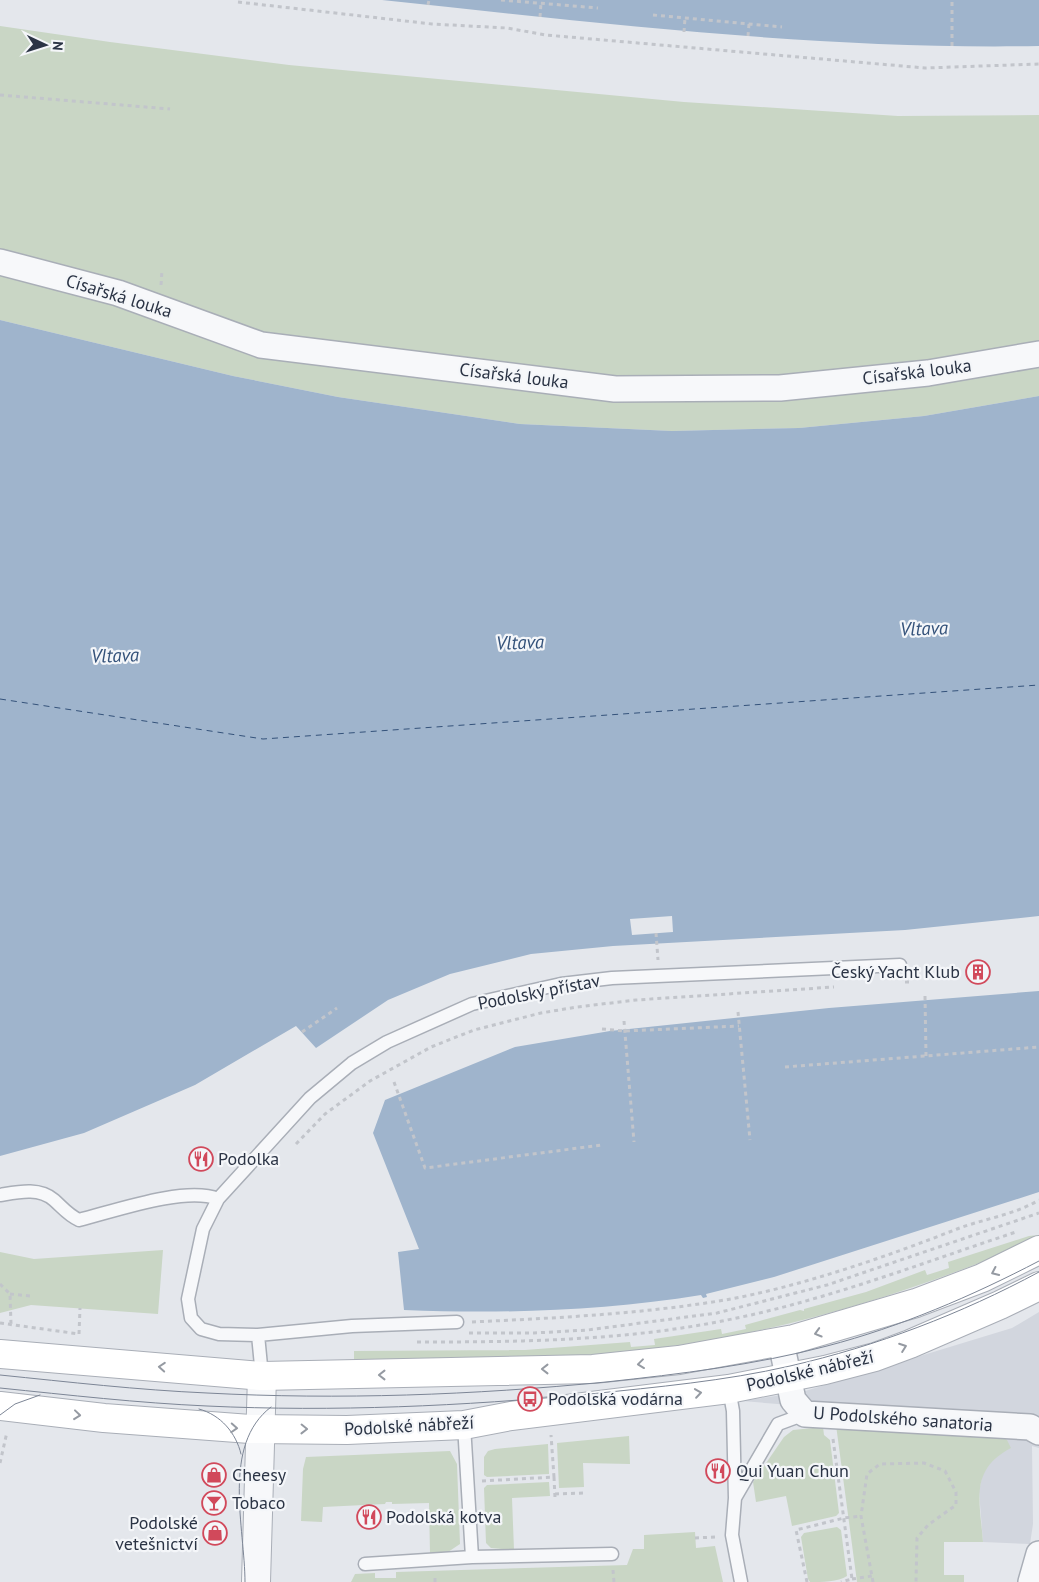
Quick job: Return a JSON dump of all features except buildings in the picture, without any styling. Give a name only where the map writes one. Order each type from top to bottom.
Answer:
[{"type":"main road","name":"Podolské nábřeží","points":[[0,1354],[262,1376],[593,1369],[688,1359],[781,1342],[907,1306],[982,1278],[1032,1240]]},
{"type":"main road","name":"Podolské nábřeží","points":[[0,1406],[195,1426],[261,1429],[347,1430],[464,1425],[511,1416],[729,1389],[788,1378],[884,1354],[1000,1305],[1039,1286]]},
{"type":"street","name":"Císařská louka","points":[[0,262],[118,293],[261,345],[615,389],[780,388],[928,373],[1039,354]]},
{"type":"street","name":"U Podolského sanatoria","points":[[781,1342],[793,1400],[805,1414],[1030,1427],[1039,1432]]},
{"type":"street","points":[[256,1582],[262,1376]]},
{"type":"street","points":[[4,1424],[9,1412],[28,1410]]},
{"type":"street","points":[[1031,1581],[1039,1554]]},
{"type":"lane","name":"Podolský přístav","points":[[457,1322],[352,1326],[258,1336],[219,1334],[201,1329],[195,1325],[188,1309],[190,1286],[203,1229],[218,1199],[310,1098],[352,1064],[387,1042],[472,1004],[561,984],[660,976],[900,965]]},
{"type":"lane","points":[[0,1195],[28,1190],[44,1194],[54,1200],[68,1214],[79,1220],[182,1196],[207,1195],[218,1199]]},
{"type":"lane","points":[[258,1336],[262,1376]]},
{"type":"lane","points":[[729,1389],[733,1411],[735,1498],[732,1535],[741,1582]]},
{"type":"lane","points":[[735,1498],[778,1424],[805,1414]]},
{"type":"lane","points":[[464,1425],[472,1557]]},
{"type":"lane","points":[[365,1564],[472,1557],[612,1554]]},
{"type":"path","points":[[428,5],[429,0]]},
{"type":"path","points":[[501,0],[598,8]]},
{"type":"path","points":[[952,0],[952,46]]},
{"type":"path","points":[[238,2],[432,24],[507,28],[546,35],[924,68],[1039,64]]},
{"type":"path","points":[[540,17],[541,3]]},
{"type":"path","points":[[653,15],[782,27]]},
{"type":"path","points":[[684,32],[685,18]]},
{"type":"path","points":[[748,36],[749,24]]},
{"type":"path","points":[[0,96],[170,109]]},
{"type":"path","points":[[656,933],[660,976]]},
{"type":"path","points":[[904,982],[913,982]]},
{"type":"path","points":[[296,1144],[325,1114],[370,1081],[432,1048],[474,1030],[541,1013],[636,1000],[836,987]]},
{"type":"path","points":[[925,996],[926,1056]]},
{"type":"path","points":[[302,1032],[337,1008]]},
{"type":"path","points":[[738,1012],[750,1140]]},
{"type":"path","points":[[624,1021],[634,1142]]},
{"type":"path","points":[[602,1029],[625,1031],[739,1026]]},
{"type":"path","points":[[785,1066],[1039,1047]]},
{"type":"path","points":[[394,1082],[425,1168],[602,1145]]},
{"type":"path","points":[[457,1322],[578,1317],[645,1311],[726,1299],[780,1287],[852,1265],[1039,1200]]},
{"type":"path","points":[[465,1333],[534,1333],[607,1328],[717,1313],[827,1285],[1039,1214]]},
{"type":"path","points":[[411,1342],[502,1343],[578,1339],[723,1321],[1032,1240]]},
{"type":"path","points":[[0,1284],[10,1294],[31,1296]]},
{"type":"path","points":[[10,1294],[10,1324]]},
{"type":"path","points":[[79,1334],[80,1308]]},
{"type":"path","points":[[0,1323],[88,1335]]},
{"type":"path","points":[[830,1416],[852,1579]]},
{"type":"path","points":[[0,1463],[4,1424]]},
{"type":"path","points":[[551,1435],[555,1496],[584,1493]]},
{"type":"path","points":[[873,1582],[861,1516],[866,1474],[880,1464],[924,1463],[945,1471],[956,1492],[956,1505],[928,1525],[917,1538],[916,1582]]},
{"type":"path","points":[[467,1482],[554,1477]]},
{"type":"path","points":[[807,1582],[796,1530],[844,1518],[861,1516]]},
{"type":"path","points":[[841,1582],[872,1576]]},
{"type":"shaded area","points":[[1039,1312],[1039,1448],[1032,1446],[1033,1524],[1030,1544],[983,1542],[979,1491],[984,1468],[1000,1454],[814,1407],[742,1401],[802,1392],[1012,1328]]},
{"type":"green space","points":[[0,26],[289,65],[684,102],[898,116],[1039,115],[1039,396],[924,416],[799,428],[672,431],[520,424],[338,397],[233,376],[0,320]]},
{"type":"green space","points":[[1039,1235],[1039,1239],[998,1256],[916,1286],[832,1312],[747,1333],[661,1348],[573,1356],[354,1363],[354,1351],[525,1350],[630,1342],[631,1347],[655,1345],[654,1339],[721,1329],[722,1334],[746,1329],[745,1325],[800,1310],[804,1311],[804,1309],[866,1292],[925,1270],[927,1275],[949,1268],[948,1262],[1029,1236]]},
{"type":"green space","points":[[163,1250],[158,1314],[31,1305],[0,1313],[0,1252],[34,1259]]},
{"type":"green space","points":[[836,1425],[992,1430],[1007,1440],[1011,1448],[988,1466],[980,1488],[979,1500],[983,1542],[944,1542],[944,1575],[964,1575],[964,1582],[857,1582]]},
{"type":"green space","points":[[823,1427],[824,1435],[830,1440],[839,1513],[836,1516],[792,1526],[786,1496],[756,1502],[753,1482],[784,1437],[793,1430]]},
{"type":"green space","points":[[629,1436],[630,1464],[583,1463],[584,1487],[559,1488],[557,1443]]},
{"type":"green space","points":[[548,1444],[549,1474],[487,1477],[484,1475],[484,1457],[488,1451]]},
{"type":"green space","points":[[450,1451],[457,1464],[460,1544],[448,1552],[430,1553],[429,1503],[392,1504],[392,1502],[386,1502],[385,1504],[323,1507],[322,1522],[301,1521],[303,1469],[306,1457]]},
{"type":"green space","points":[[549,1482],[550,1496],[512,1498],[514,1550],[491,1548],[486,1543],[484,1488],[487,1485]]},
{"type":"green space","points":[[837,1527],[841,1530],[847,1576],[835,1581],[810,1582],[801,1537],[804,1533]]},
{"type":"green space","points":[[695,1532],[696,1548],[715,1546],[723,1582],[351,1582],[355,1574],[375,1573],[375,1578],[396,1578],[396,1572],[627,1565],[633,1549],[644,1549],[644,1535]]},
{"type":"water","points":[[382,0],[1039,0],[1039,46],[874,44],[792,39],[628,26]]},
{"type":"water","name":"Vltava","points":[[0,320],[233,376],[338,397],[520,424],[672,431],[799,428],[924,416],[1039,396],[1039,916],[905,930],[613,946],[531,954],[450,974],[388,1000],[316,1048],[296,1026],[195,1085],[84,1133],[0,1156]]},
{"type":"water","points":[[1039,991],[1039,1192],[774,1277],[706,1294],[707,1297],[703,1298],[701,1295],[627,1305],[553,1310],[479,1312],[404,1310],[398,1252],[419,1249],[373,1133],[385,1100],[515,1047],[610,1031],[829,1008]]},
{"type":"pier","points":[[672,916],[673,932],[632,935],[630,919]]},
{"type":"ferry route","points":[[0,699],[263,739],[1039,685]]},
{"type":"tram line","points":[[0,1375],[155,1390],[307,1396],[456,1393],[606,1382],[745,1364],[827,1346],[881,1330],[935,1310],[1039,1261]]},
{"type":"tram line","points":[[0,1388],[181,1405],[255,1408],[351,1408],[494,1402],[666,1386],[716,1380],[765,1371],[855,1349],[949,1315],[1039,1272]]},
{"type":"tram line","points":[[0,1415],[15,1404],[40,1395]]},
{"type":"tram line","points":[[245,1582],[239,1488],[241,1465],[246,1443],[256,1423],[271,1407]]},
{"type":"tram line","points":[[199,1409],[221,1420],[231,1432],[241,1454]]},
{"type":"place","name":"Český Yacht Klub","points":[[978,972]]},
{"type":"place","name":"Podolka","points":[[201,1159]]},
{"type":"place","name":"Podolská vodárna","points":[[530,1399]]},
{"type":"place","name":"Qui Yuan Chun","points":[[718,1471]]},
{"type":"place","name":"Cheesy","points":[[214,1475]]},
{"type":"place","name":"Tobaco","points":[[214,1503]]},
{"type":"place","name":"Podolská kotva","points":[[369,1517]]},
{"type":"place","name":"Podolské vetešnictví","points":[[215,1533]]}]
